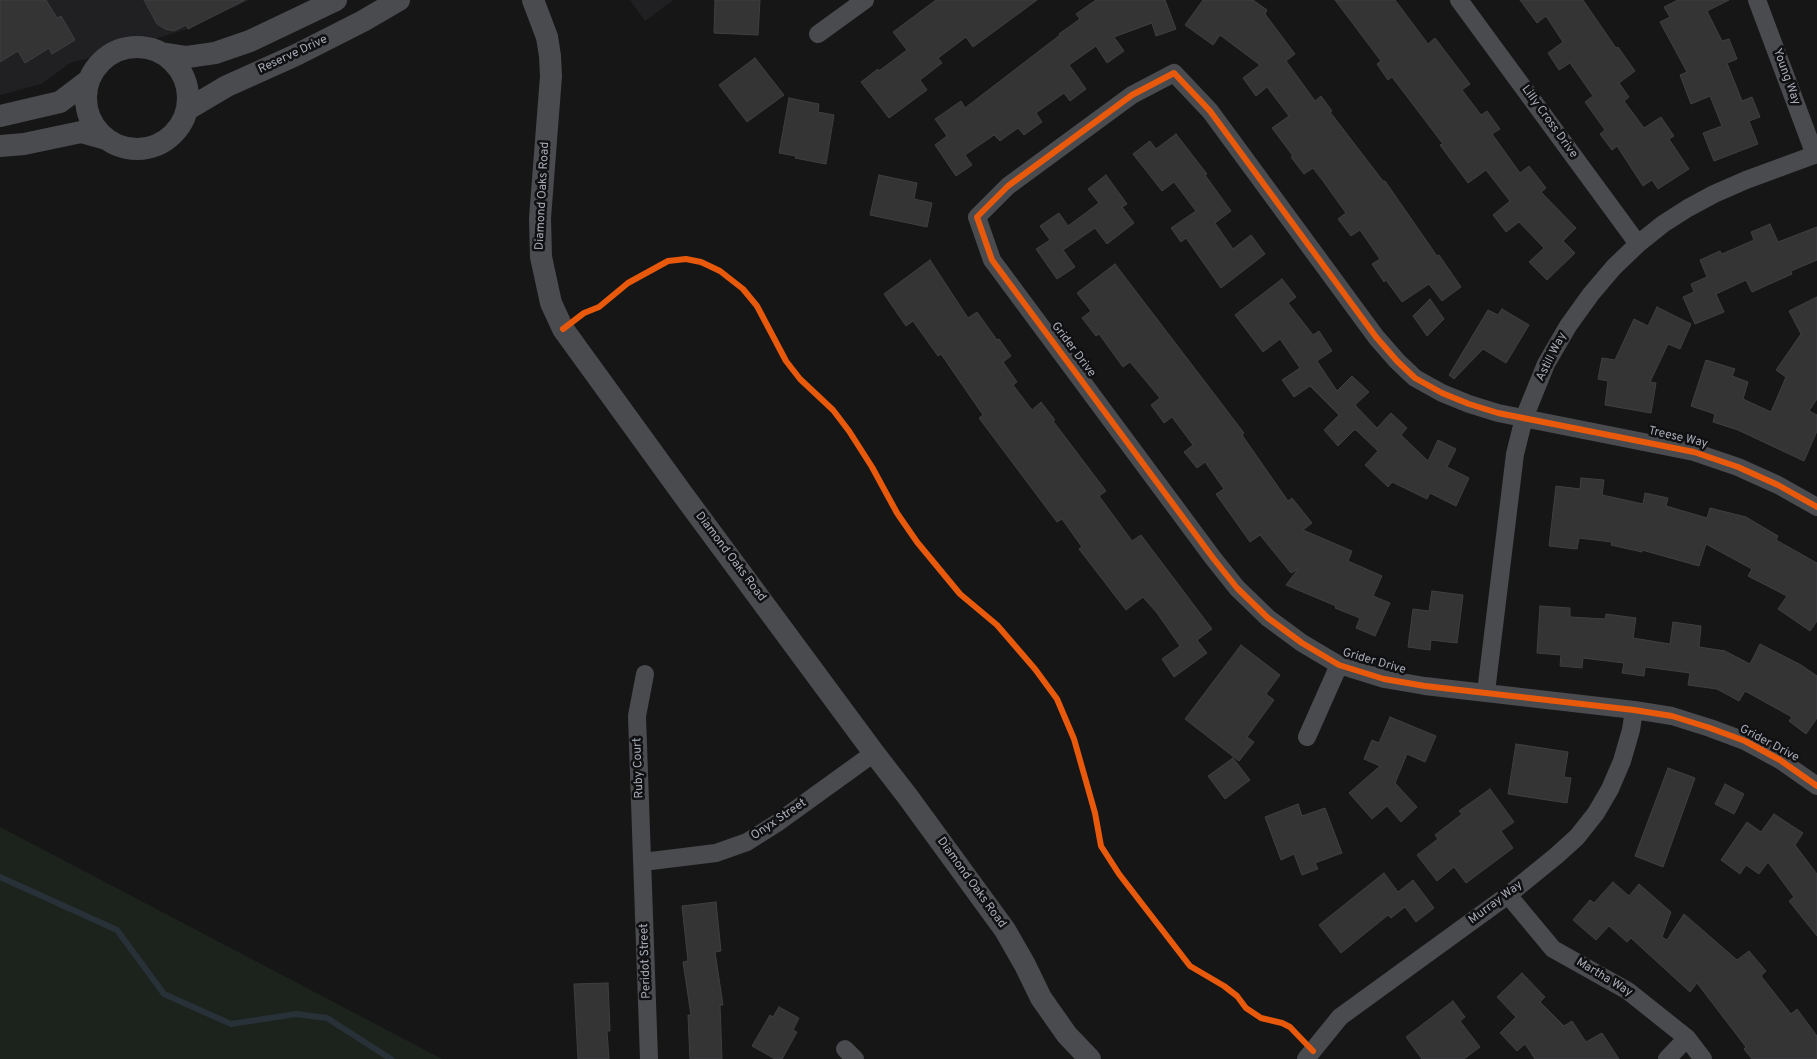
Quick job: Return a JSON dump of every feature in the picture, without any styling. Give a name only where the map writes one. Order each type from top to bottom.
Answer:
[{"type":"street","points":[[106,139],[94,127],[88,113],[86,96],[89,80],[96,67],[106,57],[119,50],[133,47],[187,56],[215,53],[250,41],[336,0]]},
{"type":"street","name":"Reserve Drive","points":[[188,109],[227,86],[296,55],[364,21],[399,0]]},
{"type":"street","name":"Diamond Oaks Road","points":[[532,0],[546,37],[550,56],[551,76],[540,257],[551,304],[563,329],[1005,930],[1041,998],[1067,1035],[1090,1059]]},
{"type":"street","points":[[818,34],[865,0]]},
{"type":"street","name":"Lilly Cross Drive","points":[[1459,0],[1638,244]]},
{"type":"street","name":"Young Way","points":[[1757,0],[1816,154]]},
{"type":"street","points":[[0,146],[24,144],[81,132],[106,139],[120,147],[137,150],[154,147],[170,139],[181,126],[188,109],[188,92],[184,76],[174,63],[161,53]]},
{"type":"street","name":"Grider Drive","points":[[1524,418],[1479,407],[1442,394],[1415,378],[1397,361],[1370,329],[1210,112],[1174,73],[1132,95],[1008,186],[977,217],[992,260],[1236,588],[1268,618],[1302,642],[1339,665],[1384,679],[1425,686],[1672,716],[1744,741],[1780,760],[1817,786]]},
{"type":"street","points":[[0,116],[60,102],[89,80]]},
{"type":"street","name":"Astill Way","points":[[1486,692],[1514,454],[1524,418],[1546,364],[1568,326],[1591,294],[1614,267],[1663,224],[1714,194],[1816,154]]},
{"type":"street","name":"Treese Way","points":[[1524,418],[1694,452],[1738,467],[1817,507]]},
{"type":"street","points":[[1307,737],[1339,665]]},
{"type":"street","name":"Ruby Court","points":[[643,862],[637,716],[645,674]]},
{"type":"street","name":"Murray Way","points":[[1306,1059],[1340,1017],[1508,895],[1570,844],[1596,813],[1610,789],[1622,761],[1631,730],[1634,710]]},
{"type":"street","name":"Onyx Street","points":[[643,862],[716,853],[747,842],[874,753]]},
{"type":"street","name":"Peridot Street","points":[[643,862],[649,1059]]},
{"type":"street","name":"Martha Way","points":[[1508,895],[1553,949],[1628,991],[1687,1038],[1703,1059]]},
{"type":"street","points":[[1667,1059],[1687,1038]]},
{"type":"shaded area","points":[[0,0],[250,0],[187,29],[70,63],[41,84],[0,95]]},
{"type":"shaded area","points":[[630,0],[673,0],[645,21]]},
{"type":"shaded area","points":[[0,827],[442,1059],[0,1059]]},
{"type":"building","points":[[0,0],[46,0],[57,18],[61,16],[75,40],[52,54],[49,48],[25,63],[18,51],[0,62]]},
{"type":"building","points":[[144,0],[245,0],[188,29],[186,25],[174,31],[165,29],[157,24]]},
{"type":"building","points":[[715,0],[760,0],[758,35],[714,33]]},
{"type":"building","points":[[936,0],[1037,0],[973,47],[966,37],[938,58],[942,63],[920,80],[927,90],[889,118],[861,82],[907,50],[893,32]]},
{"type":"building","points":[[1096,0],[1165,0],[1176,29],[1156,36],[1152,23],[1114,37],[1124,51],[1107,63],[1096,46],[1069,65],[1086,89],[1070,101],[1064,93],[1036,113],[1042,122],[1024,135],[1018,128],[1000,141],[994,135],[965,155],[972,165],[956,176],[935,145],[947,136],[935,119],[961,101],[965,108],[1080,19],[1076,14]]},
{"type":"building","points":[[1203,0],[1253,0],[1267,10],[1265,14],[1295,54],[1286,61],[1315,101],[1321,96],[1332,111],[1330,112],[1383,181],[1385,181],[1461,287],[1442,301],[1429,284],[1402,302],[1386,280],[1384,282],[1372,264],[1380,259],[1360,230],[1351,236],[1338,219],[1346,213],[1323,181],[1313,168],[1304,174],[1272,128],[1289,116],[1267,87],[1256,96],[1243,78],[1260,65],[1220,35],[1213,45],[1185,25]]},
{"type":"building","points":[[1335,0],[1395,0],[1428,44],[1435,38],[1470,84],[1462,90],[1481,115],[1487,111],[1500,129],[1492,134],[1520,173],[1529,166],[1546,188],[1541,192],[1576,228],[1563,241],[1575,253],[1547,280],[1529,262],[1544,248],[1519,222],[1506,232],[1493,215],[1510,201],[1486,170],[1468,183],[1440,145],[1443,144],[1392,77],[1388,80],[1377,64],[1381,61]]},
{"type":"building","points":[[1520,0],[1583,0],[1616,48],[1618,47],[1635,71],[1619,83],[1629,97],[1624,101],[1644,128],[1661,117],[1674,136],[1669,139],[1689,169],[1658,189],[1652,180],[1643,186],[1617,146],[1612,150],[1600,134],[1605,130],[1585,102],[1593,96],[1570,63],[1559,70],[1548,53],[1563,42],[1546,16],[1537,23]]},
{"type":"building","points":[[1678,0],[1729,0],[1707,11],[1722,41],[1729,39],[1737,59],[1727,63],[1742,101],[1752,97],[1760,117],[1749,121],[1758,144],[1714,161],[1703,133],[1722,126],[1710,96],[1691,104],[1680,75],[1687,72],[1660,22],[1670,17],[1664,7]]},
{"type":"building","points":[[755,58],[784,95],[747,122],[719,85]]},
{"type":"building","points":[[789,98],[819,104],[818,112],[834,115],[826,164],[779,153]]},
{"type":"building","points":[[1176,134],[1207,174],[1205,175],[1231,211],[1215,223],[1233,249],[1251,235],[1265,254],[1221,288],[1186,238],[1181,242],[1171,228],[1196,211],[1174,182],[1162,191],[1133,154],[1150,141],[1156,149]]},
{"type":"building","points":[[879,175],[917,183],[914,199],[932,203],[927,227],[870,215]]},
{"type":"building","points":[[1106,175],[1127,204],[1122,207],[1134,223],[1107,244],[1095,228],[1063,250],[1075,267],[1057,279],[1036,249],[1050,240],[1040,226],[1059,213],[1068,226],[1099,203],[1088,189]]},
{"type":"building","points":[[1770,224],[1778,242],[1817,227],[1817,260],[1791,271],[1792,274],[1752,292],[1746,280],[1716,294],[1724,312],[1695,324],[1683,297],[1694,292],[1691,284],[1707,277],[1700,260],[1720,251],[1722,254],[1754,240],[1751,232]]},
{"type":"building","points":[[930,260],[968,318],[977,312],[997,340],[999,339],[1011,356],[1003,362],[1017,382],[1013,385],[1032,410],[1041,402],[1055,420],[1053,421],[1106,491],[1099,496],[1132,541],[1141,535],[1212,629],[1197,640],[1207,653],[1174,677],[1162,659],[1180,646],[1157,613],[1143,597],[1126,610],[1079,549],[1082,547],[1062,519],[1057,522],[979,418],[983,415],[941,354],[938,356],[913,321],[906,326],[884,294]]},
{"type":"building","points":[[1115,264],[1244,433],[1242,435],[1288,501],[1292,498],[1312,523],[1303,530],[1352,551],[1348,561],[1382,576],[1373,596],[1390,603],[1375,636],[1356,628],[1360,618],[1286,585],[1298,569],[1291,573],[1260,535],[1250,542],[1216,494],[1224,489],[1205,462],[1197,468],[1184,452],[1193,445],[1172,417],[1164,423],[1151,405],[1160,398],[1130,362],[1123,367],[1099,334],[1096,336],[1082,318],[1091,311],[1077,293]]},
{"type":"building","points":[[1282,279],[1296,297],[1288,303],[1313,335],[1319,331],[1332,351],[1317,361],[1337,391],[1352,376],[1369,392],[1355,405],[1377,428],[1391,413],[1407,428],[1401,435],[1428,461],[1438,440],[1456,449],[1447,467],[1469,478],[1456,506],[1430,493],[1427,499],[1392,482],[1388,487],[1365,465],[1378,451],[1356,430],[1338,446],[1324,430],[1339,415],[1310,386],[1294,397],[1282,380],[1300,368],[1280,339],[1263,352],[1235,315]]},
{"type":"building","points":[[1817,297],[1817,399],[1809,411],[1817,415],[1817,431],[1804,461],[1738,430],[1713,422],[1715,414],[1691,406],[1706,360],[1735,369],[1732,376],[1748,382],[1743,399],[1771,412],[1786,377],[1776,370],[1801,334],[1789,311]]},
{"type":"building","points":[[1430,299],[1444,319],[1427,336],[1413,316]]},
{"type":"building","points":[[1657,307],[1691,324],[1680,349],[1668,344],[1650,382],[1656,383],[1651,413],[1605,405],[1608,381],[1598,379],[1602,358],[1615,360],[1634,319],[1648,326]]},
{"type":"building","points":[[1502,309],[1529,325],[1506,363],[1483,349],[1454,379],[1449,375],[1488,310],[1498,315]]},
{"type":"building","points":[[1581,478],[1604,480],[1602,495],[1643,504],[1645,493],[1668,498],[1666,506],[1707,518],[1710,508],[1746,517],[1778,536],[1776,540],[1817,563],[1817,621],[1810,631],[1778,609],[1787,596],[1748,576],[1752,569],[1706,544],[1699,566],[1642,550],[1642,552],[1611,545],[1612,542],[1579,538],[1577,549],[1549,546],[1556,486],[1580,489]]},
{"type":"building","points":[[1432,591],[1463,595],[1457,643],[1431,640],[1430,650],[1408,647],[1413,609],[1429,611]]},
{"type":"building","points":[[1540,606],[1570,608],[1570,617],[1605,619],[1606,614],[1636,618],[1633,638],[1670,644],[1673,622],[1701,626],[1699,647],[1725,651],[1750,664],[1760,644],[1801,665],[1817,676],[1817,718],[1806,734],[1789,721],[1792,717],[1745,691],[1739,701],[1717,689],[1688,685],[1690,673],[1645,667],[1644,676],[1622,673],[1624,663],[1583,658],[1582,668],[1560,666],[1561,655],[1537,653]]},
{"type":"building","points":[[1241,645],[1280,675],[1266,694],[1274,700],[1247,737],[1254,742],[1239,761],[1185,719]]},
{"type":"building","points":[[1390,717],[1436,736],[1425,762],[1407,754],[1395,783],[1417,807],[1401,822],[1387,806],[1372,819],[1349,793],[1380,766],[1364,759],[1372,740],[1379,743]]},
{"type":"building","points":[[1516,744],[1568,752],[1564,777],[1571,778],[1567,803],[1508,794]]},
{"type":"building","points":[[1233,758],[1250,780],[1225,799],[1208,776]]},
{"type":"building","points":[[1668,768],[1695,778],[1663,867],[1635,856]]},
{"type":"building","points":[[1725,784],[1744,794],[1734,814],[1715,804]]},
{"type":"building","points":[[1490,789],[1514,822],[1501,831],[1513,848],[1466,883],[1454,867],[1437,881],[1417,855],[1438,839],[1435,835],[1462,814],[1459,811]]},
{"type":"building","points":[[1298,804],[1302,816],[1325,808],[1342,853],[1315,863],[1318,869],[1302,875],[1294,854],[1281,860],[1265,817]]},
{"type":"building","points":[[1774,814],[1803,833],[1795,845],[1817,874],[1817,936],[1789,901],[1794,897],[1768,862],[1759,874],[1746,865],[1740,874],[1721,860],[1747,822],[1761,832]]},
{"type":"building","points":[[1384,873],[1398,892],[1413,880],[1434,908],[1416,922],[1405,907],[1391,918],[1388,915],[1341,953],[1319,925]]},
{"type":"building","points":[[1613,882],[1629,896],[1639,884],[1671,912],[1662,937],[1667,940],[1684,914],[1737,960],[1749,951],[1766,971],[1761,976],[1791,1014],[1797,1009],[1817,1036],[1817,1059],[1752,1059],[1744,1049],[1746,1047],[1697,983],[1690,992],[1631,938],[1627,942],[1609,926],[1596,940],[1573,920],[1590,900],[1594,903]]},
{"type":"building","points":[[716,902],[721,951],[715,952],[723,1005],[720,1005],[722,1059],[690,1059],[688,1015],[691,1015],[683,962],[688,961],[682,906]]},
{"type":"building","points":[[1522,973],[1545,997],[1540,1002],[1564,1026],[1572,1021],[1586,1042],[1602,1033],[1619,1059],[1535,1059],[1525,1044],[1517,1051],[1500,1033],[1516,1017],[1497,997]]},
{"type":"building","points":[[608,983],[610,1031],[607,1031],[609,1059],[578,1059],[574,984]]},
{"type":"building","points":[[1453,1001],[1465,1017],[1460,1021],[1480,1047],[1464,1059],[1422,1059],[1406,1037]]},
{"type":"building","points":[[779,1007],[799,1018],[793,1030],[797,1032],[782,1059],[775,1059],[752,1046],[770,1015],[773,1017]]},
{"type":"waterway","points":[[0,877],[117,930],[164,994],[231,1024],[296,1014],[327,1018],[391,1059]]},
{"type":"cycle path","points":[[1817,507],[1778,485],[1738,467],[1694,452],[1498,413],[1442,393],[1415,378],[1376,337],[1210,111],[1174,73],[1132,95],[1008,186],[977,217],[992,260],[1213,558],[1237,588],[1268,618],[1302,643],[1339,665],[1384,679],[1425,686],[1672,716],[1745,741],[1780,760],[1817,786]]},
{"type":"cycle path","points":[[563,329],[584,313],[599,307],[628,283],[668,261],[686,259],[701,262],[720,271],[743,289],[757,306],[786,361],[800,379],[833,410],[849,431],[872,467],[897,513],[917,542],[960,594],[997,625],[1035,669],[1057,699],[1074,739],[1095,813],[1101,846],[1119,874],[1190,966],[1224,986],[1237,996],[1246,1008],[1261,1018],[1290,1027],[1313,1051]]}]
